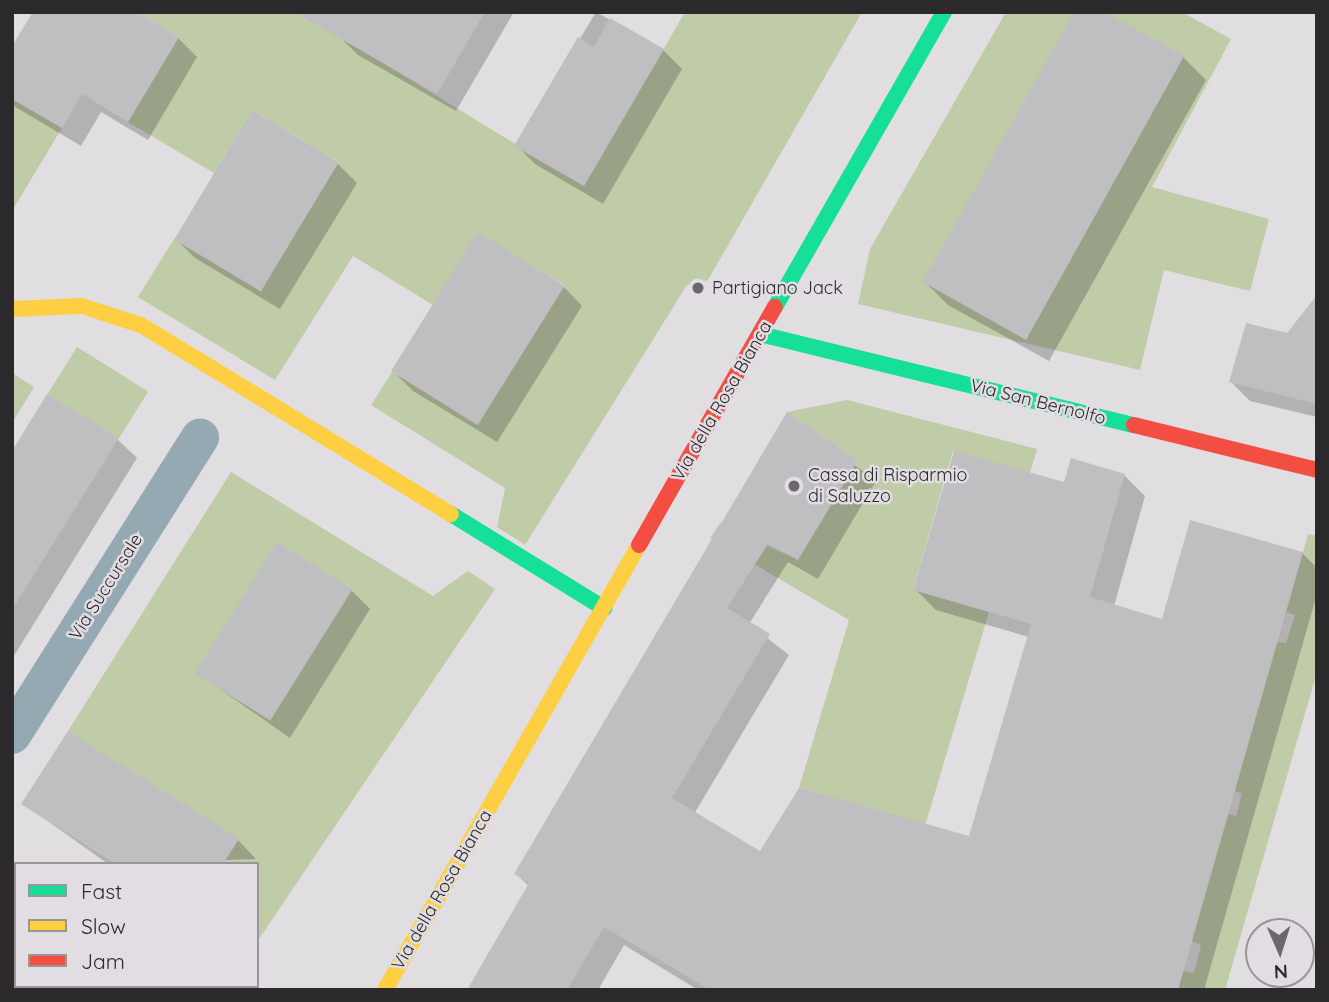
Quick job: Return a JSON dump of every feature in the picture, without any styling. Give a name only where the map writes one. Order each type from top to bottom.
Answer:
[{"type":"street","name":"Via della Rosa Bianca","points":[[385,990],[944,12]]},
{"type":"street","points":[[12,309],[82,306],[141,326],[604,608]]},
{"type":"street","name":"Via San Bernolfo","points":[[760,334],[1317,470]]},
{"type":"street","name":"Via Succursale","points":[[12,735],[200,438]]},
{"type":"green space","points":[[138,12],[300,12],[584,186],[685,12],[862,12],[708,280],[687,285],[525,545],[497,527],[505,488],[371,405],[392,372],[478,424],[564,285],[478,233],[433,305],[353,256],[275,380],[138,297],[174,239],[261,291],[339,162],[252,110],[214,173],[128,122],[179,37]]},
{"type":"green space","points":[[1006,12],[1182,12],[1231,39],[1152,187],[1269,219],[1250,291],[1164,270],[1140,370],[858,304],[870,249]]},
{"type":"green space","points":[[12,99],[62,128],[12,211]]},
{"type":"green space","points":[[77,347],[148,392],[119,439],[47,394]]},
{"type":"green space","points":[[12,373],[34,387],[12,423]]},
{"type":"green space","points":[[847,400],[1037,449],[1030,473],[953,451],[913,589],[989,612],[925,826],[799,788],[849,620],[710,538],[720,523],[798,560],[858,460],[787,412]]},
{"type":"green space","points":[[231,472],[433,596],[468,571],[495,589],[259,939],[259,862],[221,862],[68,731]]},
{"type":"green space","points":[[1308,534],[1317,536],[1317,672],[1225,990],[1178,990],[1183,971],[1194,973],[1201,945],[1191,941],[1228,814],[1236,816],[1242,793],[1234,791],[1277,642],[1286,643],[1295,615],[1286,612]]},
{"type":"green space","points":[[14,984],[14,988],[120,988],[12,990]]},
{"type":"building","points":[[33,12],[138,12],[179,37],[128,122],[82,94],[62,128],[12,99],[12,46]]},
{"type":"building","points":[[294,12],[485,12],[437,94]]},
{"type":"building","points":[[1074,12],[1105,12],[1184,56],[1026,340],[923,282]]},
{"type":"building","points":[[610,18],[664,49],[584,186],[514,146],[578,37],[594,47]]},
{"type":"building","points":[[252,110],[339,162],[261,291],[174,239]]},
{"type":"building","points":[[478,232],[565,286],[478,425],[391,371]]},
{"type":"building","points":[[1317,295],[1317,404],[1229,382],[1246,323],[1287,333]]},
{"type":"building","points":[[47,394],[119,438],[12,610],[12,451]]},
{"type":"building","points":[[787,412],[858,460],[798,560],[768,544],[727,608],[770,634],[672,798],[760,851],[799,788],[969,836],[1031,624],[913,590],[954,451],[1064,482],[1071,458],[1125,474],[1090,597],[1162,619],[1190,520],[1303,552],[1178,990],[710,990],[604,927],[567,990],[467,990],[529,883],[514,874]]},
{"type":"building","points":[[277,542],[352,589],[270,721],[195,673]]},
{"type":"building","points":[[68,731],[239,839],[224,862],[113,862],[21,804]]},
{"type":"traffic: fast","points":[[775,307],[944,12]]},
{"type":"traffic: fast","points":[[760,334],[1134,425]]},
{"type":"traffic: fast","points":[[451,514],[604,608]]},
{"type":"traffic: slow","points":[[12,309],[82,306],[141,325],[451,514]]},
{"type":"traffic: slow","points":[[385,990],[639,545]]},
{"type":"traffic: jam","points":[[639,545],[775,307]]},
{"type":"traffic: jam","points":[[1134,425],[1317,470]]},
{"type":"place","name":"Partigiano Jack","points":[[698,288]]},
{"type":"place","name":"Cassa di Risparmio di Saluzzo","points":[[794,486]]}]
